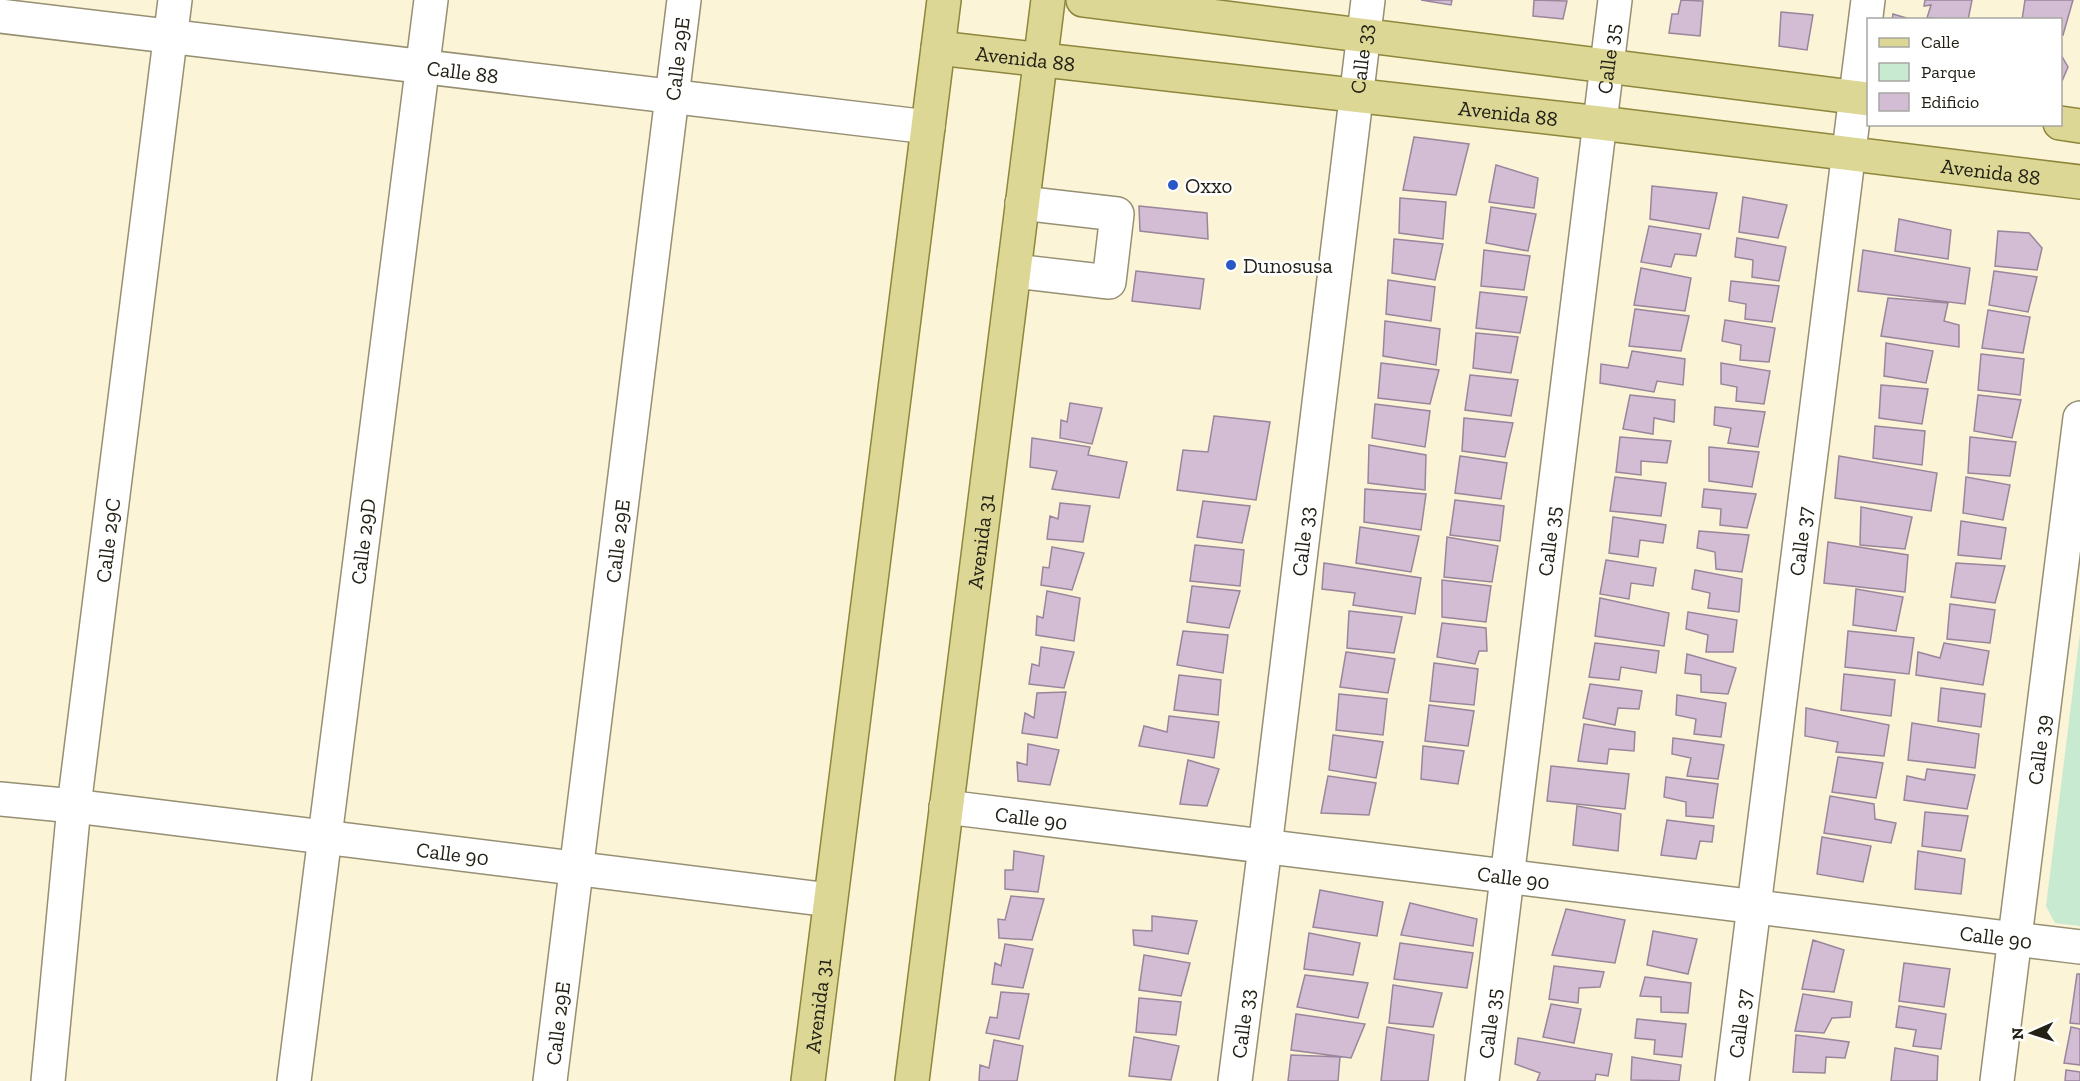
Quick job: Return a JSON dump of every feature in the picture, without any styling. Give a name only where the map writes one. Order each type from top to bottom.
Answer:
[{"type":"main road","name":"Avenida 31","points":[[808,1081],[944,0]]},
{"type":"main road","name":"Avenida 31","points":[[912,1081],[1048,0]]},
{"type":"main road","points":[[1083,0],[1862,98]]},
{"type":"main road","name":"Avenida 88","points":[[938,48],[1357,94],[2080,183]]},
{"type":"main road","points":[[2062,123],[2080,126]]},
{"type":"street","name":"Calle 29C","points":[[48,1081],[75,806],[175,0]]},
{"type":"street","name":"Calle 29D","points":[[294,1081],[431,0]]},
{"type":"street","name":"Calle 29E","points":[[550,1081],[684,0]]},
{"type":"street","name":"Calle 33","points":[[1235,1081],[1368,0]]},
{"type":"street","name":"Calle 35","points":[[1482,1081],[1615,0]]},
{"type":"street","name":"Calle 37","points":[[1732,1081],[1848,153],[1862,98],[1868,0]]},
{"type":"street","name":"Calle 88","points":[[0,16],[928,127]]},
{"type":"street","points":[[1014,271],[1109,282],[1117,214],[1022,203]]},
{"type":"street","name":"Calle 39","points":[[1997,1081],[2080,418]]},
{"type":"street","name":"Calle 90","points":[[0,799],[75,806],[831,900]]},
{"type":"street","name":"Calle 90","points":[[946,807],[2080,946]]},
{"type":"green space","points":[[2080,633],[2080,926],[2055,923],[2046,906]]},
{"type":"building","points":[[1421,0],[1452,0],[1451,5]]},
{"type":"building","points":[[1534,0],[1567,1],[1563,19],[1533,16]]},
{"type":"building","points":[[1681,0],[1703,1],[1700,36],[1669,33],[1672,14],[1678,14]]},
{"type":"building","points":[[1925,0],[1972,0],[1968,18],[1927,18],[1931,5],[1924,6]]},
{"type":"building","points":[[2025,0],[2073,0],[2063,35],[2062,18],[2022,18]]},
{"type":"building","points":[[1781,12],[1813,15],[1807,50],[1779,46]]},
{"type":"building","points":[[1893,14],[1906,18],[1892,18]]},
{"type":"building","points":[[2062,56],[2068,67],[2062,81]]},
{"type":"building","points":[[1414,137],[1469,144],[1456,195],[1403,190]]},
{"type":"building","points":[[1496,165],[1538,178],[1534,208],[1489,202]]},
{"type":"building","points":[[1652,186],[1717,193],[1709,229],[1650,219]]},
{"type":"building","points":[[1743,197],[1787,205],[1778,238],[1739,232]]},
{"type":"building","points":[[1400,198],[1446,202],[1443,239],[1399,233]]},
{"type":"building","points":[[1139,206],[1207,213],[1208,239],[1140,231]]},
{"type":"building","points":[[1491,207],[1536,214],[1528,251],[1486,243]]},
{"type":"building","points":[[1899,219],[1951,230],[1948,259],[1895,251]]},
{"type":"building","points":[[1649,226],[1701,234],[1696,256],[1675,254],[1671,267],[1641,262]]},
{"type":"building","points":[[1998,231],[2029,233],[2042,248],[2037,270],[1995,266]]},
{"type":"building","points":[[1737,238],[1786,247],[1779,281],[1752,277],[1753,260],[1735,257]]},
{"type":"building","points":[[1394,239],[1443,244],[1435,280],[1392,273]]},
{"type":"building","points":[[1484,250],[1530,256],[1524,290],[1481,286]]},
{"type":"building","points":[[1863,250],[1970,268],[1965,304],[1858,291]]},
{"type":"building","points":[[1641,268],[1691,278],[1685,311],[1634,305]]},
{"type":"building","points":[[1136,271],[1204,279],[1200,309],[1132,301]]},
{"type":"building","points":[[1994,271],[2037,277],[2028,312],[1989,305]]},
{"type":"building","points":[[1388,280],[1435,287],[1431,321],[1386,314]]},
{"type":"building","points":[[1731,281],[1779,286],[1772,322],[1745,319],[1746,304],[1729,301]]},
{"type":"building","points":[[1480,292],[1527,297],[1520,333],[1476,328]]},
{"type":"building","points":[[1888,298],[1948,303],[1944,321],[1959,325],[1959,347],[1881,336]]},
{"type":"building","points":[[1635,309],[1689,316],[1681,351],[1629,346]]},
{"type":"building","points":[[1988,310],[2030,317],[2023,353],[1982,348]]},
{"type":"building","points":[[1725,320],[1775,328],[1769,362],[1740,360],[1741,345],[1722,341]]},
{"type":"building","points":[[1385,321],[1440,329],[1436,365],[1383,356]]},
{"type":"building","points":[[1476,333],[1518,337],[1511,373],[1473,368]]},
{"type":"building","points":[[1886,343],[1933,351],[1926,383],[1884,376]]},
{"type":"building","points":[[1632,351],[1685,359],[1683,385],[1657,381],[1654,392],[1600,383],[1601,364],[1628,368]]},
{"type":"building","points":[[1981,354],[2024,359],[2020,395],[1978,390]]},
{"type":"building","points":[[1381,363],[1439,370],[1430,404],[1378,398]]},
{"type":"building","points":[[1721,363],[1770,371],[1764,404],[1736,401],[1737,387],[1721,384]]},
{"type":"building","points":[[1470,375],[1518,380],[1511,416],[1465,410]]},
{"type":"building","points":[[1881,385],[1928,389],[1922,424],[1879,418]]},
{"type":"building","points":[[1630,395],[1675,400],[1674,422],[1654,418],[1653,434],[1623,429]]},
{"type":"building","points":[[1978,395],[2021,400],[2012,438],[1974,431]]},
{"type":"building","points":[[1070,403],[1102,408],[1092,444],[1060,438],[1061,420],[1067,422]]},
{"type":"building","points":[[1375,404],[1430,411],[1425,447],[1372,438]]},
{"type":"building","points":[[1715,407],[1765,412],[1758,447],[1728,443],[1731,428],[1714,425]]},
{"type":"building","points":[[1214,416],[1270,422],[1256,500],[1177,490],[1183,450],[1208,452]]},
{"type":"building","points":[[1464,418],[1513,423],[1505,457],[1462,451]]},
{"type":"building","points":[[1875,426],[1925,431],[1922,465],[1873,458]]},
{"type":"building","points":[[1620,437],[1671,441],[1667,463],[1641,461],[1641,475],[1616,472]]},
{"type":"building","points":[[1970,437],[2016,442],[2010,476],[1968,473]]},
{"type":"building","points":[[1032,438],[1090,447],[1088,455],[1127,462],[1119,498],[1052,489],[1057,471],[1030,467]]},
{"type":"building","points":[[1369,445],[1426,455],[1425,490],[1368,483]]},
{"type":"building","points":[[1709,447],[1759,452],[1752,487],[1709,481]]},
{"type":"building","points":[[1460,456],[1507,463],[1501,499],[1455,493]]},
{"type":"building","points":[[1839,456],[1937,473],[1931,511],[1835,498]]},
{"type":"building","points":[[1615,477],[1666,483],[1661,516],[1610,511]]},
{"type":"building","points":[[1966,477],[2010,485],[2003,520],[1963,513]]},
{"type":"building","points":[[1365,489],[1426,494],[1421,530],[1364,522]]},
{"type":"building","points":[[1704,489],[1756,494],[1747,528],[1720,525],[1721,509],[1702,507]]},
{"type":"building","points":[[1455,500],[1504,506],[1500,541],[1450,535]]},
{"type":"building","points":[[1203,501],[1250,506],[1242,543],[1197,537]]},
{"type":"building","points":[[1060,503],[1090,506],[1083,542],[1047,539],[1050,516],[1058,519]]},
{"type":"building","points":[[1861,507],[1912,517],[1905,549],[1860,545]]},
{"type":"building","points":[[1613,517],[1666,525],[1663,543],[1640,540],[1638,557],[1609,553]]},
{"type":"building","points":[[1961,521],[2006,528],[2001,559],[1958,555]]},
{"type":"building","points":[[1360,527],[1419,536],[1411,572],[1356,563]]},
{"type":"building","points":[[1699,531],[1749,535],[1742,572],[1716,569],[1715,552],[1697,548]]},
{"type":"building","points":[[1447,537],[1498,546],[1492,582],[1444,577]]},
{"type":"building","points":[[1828,542],[1908,555],[1905,592],[1824,583]]},
{"type":"building","points":[[1195,545],[1244,550],[1240,586],[1190,581]]},
{"type":"building","points":[[1052,547],[1084,553],[1072,590],[1041,585],[1043,567],[1049,568]]},
{"type":"building","points":[[1606,560],[1656,568],[1653,586],[1631,583],[1629,599],[1600,594]]},
{"type":"building","points":[[1324,563],[1421,578],[1415,614],[1353,605],[1355,593],[1322,589]]},
{"type":"building","points":[[1956,563],[2005,566],[1995,603],[1951,597]]},
{"type":"building","points":[[1695,570],[1742,579],[1739,612],[1708,608],[1710,593],[1692,589]]},
{"type":"building","points":[[1442,580],[1491,586],[1486,622],[1442,617]]},
{"type":"building","points":[[1192,586],[1240,591],[1229,628],[1187,622]]},
{"type":"building","points":[[1856,589],[1903,597],[1896,631],[1853,625]]},
{"type":"building","points":[[1047,591],[1080,598],[1074,641],[1036,635],[1037,616],[1043,618]]},
{"type":"building","points":[[1600,598],[1669,613],[1664,646],[1595,636]]},
{"type":"building","points":[[1950,604],[1995,610],[1990,643],[1947,639]]},
{"type":"building","points":[[1349,611],[1402,617],[1394,653],[1347,648]]},
{"type":"building","points":[[1688,612],[1737,620],[1733,652],[1706,652],[1708,635],[1686,629]]},
{"type":"building","points":[[1442,623],[1486,628],[1487,651],[1479,651],[1475,664],[1437,657]]},
{"type":"building","points":[[1183,631],[1228,635],[1223,673],[1177,665]]},
{"type":"building","points":[[1848,631],[1914,638],[1909,674],[1845,667]]},
{"type":"building","points":[[1595,643],[1659,651],[1656,673],[1621,667],[1619,680],[1589,677]]},
{"type":"building","points":[[1944,643],[1989,651],[1983,685],[1916,675],[1918,652],[1940,658]]},
{"type":"building","points":[[1041,647],[1074,652],[1064,688],[1029,684],[1032,664],[1039,666]]},
{"type":"building","points":[[1346,652],[1395,659],[1388,693],[1340,687]]},
{"type":"building","points":[[1687,654],[1736,668],[1728,694],[1701,692],[1701,675],[1685,673]]},
{"type":"building","points":[[1434,663],[1478,669],[1474,705],[1430,701]]},
{"type":"building","points":[[1844,674],[1895,680],[1891,716],[1841,710]]},
{"type":"building","points":[[1179,675],[1221,680],[1218,715],[1174,710]]},
{"type":"building","points":[[1590,684],[1642,691],[1639,709],[1618,708],[1615,725],[1583,718]]},
{"type":"building","points":[[1941,688],[1985,694],[1981,727],[1938,721]]},
{"type":"building","points":[[1066,692],[1057,738],[1022,733],[1025,713],[1034,718],[1037,693]]},
{"type":"building","points":[[1339,694],[1387,699],[1383,735],[1336,730]]},
{"type":"building","points":[[1677,695],[1726,703],[1721,737],[1694,734],[1696,719],[1676,715]]},
{"type":"building","points":[[1429,705],[1474,711],[1468,746],[1425,741]]},
{"type":"building","points":[[1806,708],[1889,725],[1884,756],[1836,752],[1838,742],[1805,736]]},
{"type":"building","points":[[1169,716],[1219,722],[1214,758],[1139,746],[1144,726],[1167,732]]},
{"type":"building","points":[[1912,723],[1979,734],[1975,768],[1908,760]]},
{"type":"building","points":[[1584,724],[1635,732],[1634,751],[1609,749],[1607,764],[1578,761]]},
{"type":"building","points":[[1333,735],[1383,742],[1376,778],[1329,770]]},
{"type":"building","points":[[1673,738],[1724,745],[1718,779],[1687,776],[1691,758],[1672,754]]},
{"type":"building","points":[[1028,744],[1059,750],[1050,785],[1018,781],[1017,762],[1027,765]]},
{"type":"building","points":[[1423,746],[1464,751],[1458,784],[1421,779]]},
{"type":"building","points":[[1838,757],[1883,763],[1876,798],[1832,792]]},
{"type":"building","points":[[1188,760],[1219,769],[1207,806],[1180,804]]},
{"type":"building","points":[[1551,766],[1629,774],[1625,809],[1547,801]]},
{"type":"building","points":[[1927,769],[1975,775],[1967,809],[1904,800],[1907,776],[1925,780]]},
{"type":"building","points":[[1328,776],[1376,783],[1369,815],[1321,813]]},
{"type":"building","points":[[1666,777],[1718,784],[1713,818],[1686,816],[1686,802],[1664,797]]},
{"type":"building","points":[[1830,796],[1874,804],[1875,819],[1896,823],[1891,843],[1824,833]]},
{"type":"building","points":[[1577,806],[1621,814],[1618,851],[1573,845]]},
{"type":"building","points":[[1925,812],[1968,816],[1961,851],[1922,846]]},
{"type":"building","points":[[1667,820],[1714,826],[1712,842],[1700,841],[1696,859],[1661,855]]},
{"type":"building","points":[[1822,837],[1871,846],[1863,882],[1817,874]]},
{"type":"building","points":[[1014,851],[1044,856],[1038,892],[1005,889],[1005,870],[1013,870]]},
{"type":"building","points":[[1918,851],[1965,859],[1961,894],[1915,889]]},
{"type":"building","points":[[1320,890],[1383,902],[1377,936],[1313,927]]},
{"type":"building","points":[[1011,896],[1044,899],[1032,940],[999,938],[998,919],[1005,920]]},
{"type":"building","points":[[1410,903],[1477,919],[1473,946],[1401,935]]},
{"type":"building","points":[[1566,909],[1625,920],[1615,963],[1552,955]]},
{"type":"building","points":[[1152,916],[1197,921],[1188,954],[1134,945],[1133,930],[1152,931]]},
{"type":"building","points":[[1653,931],[1697,939],[1688,974],[1647,965]]},
{"type":"building","points":[[1309,933],[1360,943],[1353,975],[1304,969]]},
{"type":"building","points":[[1813,940],[1844,950],[1834,992],[1802,989]]},
{"type":"building","points":[[1400,943],[1473,953],[1467,988],[1394,979]]},
{"type":"building","points":[[1005,944],[1033,949],[1023,988],[992,984],[995,963],[1001,966]]},
{"type":"building","points":[[1144,955],[1190,963],[1181,996],[1139,990]]},
{"type":"building","points":[[1904,963],[1950,969],[1944,1007],[1899,1001]]},
{"type":"building","points":[[1554,966],[1604,972],[1600,987],[1579,988],[1578,1003],[1549,999]]},
{"type":"building","points":[[2077,974],[2080,974],[2080,1024],[2070,1023]]},
{"type":"building","points":[[1305,975],[1368,983],[1358,1018],[1297,1007]]},
{"type":"building","points":[[1645,977],[1691,983],[1688,1013],[1661,1012],[1661,997],[1640,996]]},
{"type":"building","points":[[1393,985],[1442,993],[1433,1027],[1389,1023]]},
{"type":"building","points":[[1001,992],[1029,994],[1019,1039],[986,1033],[990,1017],[997,1018]]},
{"type":"building","points":[[1803,994],[1852,1002],[1850,1017],[1832,1018],[1824,1033],[1795,1031]]},
{"type":"building","points":[[1139,998],[1181,1002],[1176,1035],[1136,1032]]},
{"type":"building","points":[[1551,1004],[1581,1009],[1574,1043],[1543,1037]]},
{"type":"building","points":[[1899,1006],[1946,1014],[1941,1049],[1913,1046],[1916,1030],[1896,1027]]},
{"type":"building","points":[[1296,1014],[1365,1024],[1351,1058],[1291,1050]]},
{"type":"building","points":[[1637,1019],[1686,1024],[1682,1057],[1654,1054],[1655,1040],[1635,1038]]},
{"type":"building","points":[[1387,1027],[1434,1035],[1428,1081],[1381,1081]]},
{"type":"building","points":[[2071,1027],[2080,1029],[2080,1065],[2064,1063]]},
{"type":"building","points":[[1796,1035],[1849,1042],[1845,1058],[1826,1057],[1825,1073],[1793,1072]]},
{"type":"building","points":[[1134,1037],[1179,1046],[1171,1080],[1129,1076]]},
{"type":"building","points":[[1518,1038],[1612,1054],[1608,1076],[1596,1074],[1595,1081],[1537,1081],[1540,1073],[1515,1064]]},
{"type":"building","points":[[994,1040],[1023,1046],[1017,1081],[979,1081],[980,1065],[989,1068]]},
{"type":"building","points":[[1895,1048],[1938,1056],[1937,1081],[1891,1081]]},
{"type":"building","points":[[1291,1055],[1340,1057],[1338,1081],[1288,1081]]},
{"type":"building","points":[[1632,1057],[1681,1065],[1679,1081],[1631,1080]]},
{"type":"building","points":[[2066,1070],[2080,1072],[2080,1081],[2065,1081]]},
{"type":"place","name":"Oxxo","points":[[1173,185]]},
{"type":"place","name":"Dunosusa","points":[[1231,265]]}]
